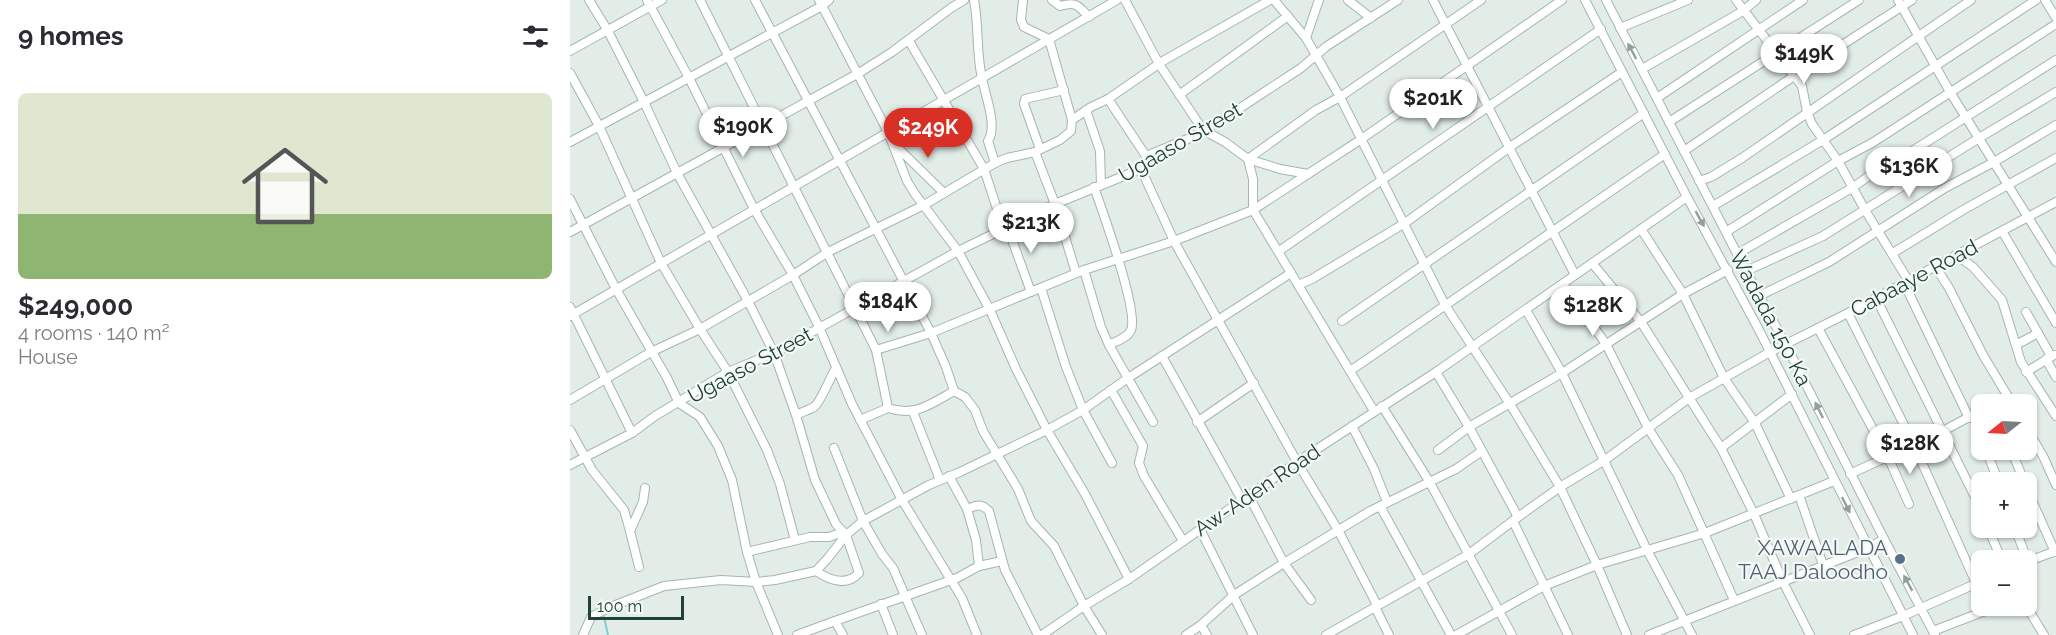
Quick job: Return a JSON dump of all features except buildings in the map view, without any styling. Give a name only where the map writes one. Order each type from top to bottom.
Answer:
[{"type":"street","points":[[589,0],[644,102],[677,173],[774,353],[796,415],[815,480],[836,524],[844,533],[859,573],[855,578],[836,581],[829,580],[816,571]]},
{"type":"street","points":[[570,51],[608,32],[648,3],[662,0]]},
{"type":"street","points":[[700,0],[876,350],[888,408]]},
{"type":"street","points":[[754,0],[931,333],[954,391],[965,397],[975,410],[996,455],[1018,489],[1031,521],[1054,546],[1084,606],[1102,635]]},
{"type":"street","points":[[570,142],[772,33],[820,3],[830,0]]},
{"type":"street","points":[[570,232],[859,73],[909,41],[964,0]]},
{"type":"street","points":[[974,0],[981,78],[986,92],[992,134],[989,145],[995,164]]},
{"type":"street","points":[[570,400],[608,380],[651,352],[700,329],[828,252],[924,205],[984,169],[1007,158],[1038,151],[1066,136],[1071,131],[1072,120],[1049,39],[1024,27],[1021,9],[1023,0]]},
{"type":"street","points":[[1052,0],[1060,6],[1076,4],[1089,17]]},
{"type":"street","points":[[632,433],[608,380],[571,312],[616,289],[795,187],[1117,0]]},
{"type":"street","points":[[1125,0],[1159,64],[1203,130],[1225,142],[1248,159],[1280,169],[1308,174]]},
{"type":"street","points":[[1072,120],[1108,99],[1159,64],[1272,0],[1306,38],[1340,97],[1445,305],[1474,346],[1560,487],[1627,635]]},
{"type":"street","points":[[1306,38],[1319,0]]},
{"type":"street","points":[[1348,0],[1371,18]]},
{"type":"street","name":"Ugaaso Street","points":[[570,465],[632,433],[655,416],[728,372],[774,353],[958,250],[1005,226],[1141,169],[1157,151],[1175,145],[1228,116],[1398,0]]},
{"type":"street","points":[[1433,0],[1575,275]]},
{"type":"street","points":[[1248,159],[1316,110],[1340,97],[1481,0]]},
{"type":"street","points":[[876,350],[931,333],[1080,271],[1174,241],[1253,210],[1360,140],[1562,0]]},
{"type":"street","name":"Wadada 150 Ka","points":[[1585,0],[1687,197],[1728,270],[1914,635]]},
{"type":"street","name":"Wadada 150 Ka","points":[[1606,0],[1934,633]]},
{"type":"street","points":[[1620,28],[1688,0]]},
{"type":"street","points":[[1736,0],[1802,86],[1807,112],[1893,253],[1971,408]]},
{"type":"street","points":[[1642,69],[1743,11],[1756,0]]},
{"type":"street","points":[[1657,98],[1803,0]]},
{"type":"street","points":[[1669,123],[1859,0]]},
{"type":"street","points":[[1684,151],[1900,3],[1912,0]]},
{"type":"street","points":[[1700,181],[1742,158],[1971,0]]},
{"type":"street","points":[[1713,206],[1823,140],[2036,0]]},
{"type":"street","points":[[2045,0],[2056,18]]},
{"type":"street","points":[[648,3],[754,210],[793,275],[860,420],[902,500],[963,598],[977,635]]},
{"type":"street","points":[[820,3],[859,73],[894,144],[908,181],[915,194],[958,250],[990,310],[1016,369],[1047,430],[1086,494],[1129,579]]},
{"type":"street","points":[[1900,3],[1964,116],[2056,262]]},
{"type":"street","points":[[1179,95],[1288,16]]},
{"type":"street","points":[[1726,232],[1838,161],[1872,143],[2056,24]]},
{"type":"street","points":[[1279,251],[1601,29]]},
{"type":"street","points":[[909,41],[942,101],[984,169],[1031,292]]},
{"type":"street","points":[[1737,254],[1852,188],[2056,60]]},
{"type":"street","points":[[1298,285],[1312,279],[1405,223],[1510,147],[1622,72]]},
{"type":"street","points":[[570,73],[599,126],[662,263],[728,372],[774,467],[795,540]]},
{"type":"street","points":[[1064,90],[1025,99],[1024,104],[1055,204],[1101,327],[1154,422]]},
{"type":"street","points":[[1746,271],[1823,236],[2056,92]]},
{"type":"street","points":[[1108,99],[1148,159]]},
{"type":"street","points":[[1086,110],[1100,151],[1098,186],[1132,319],[1131,329],[1126,336],[1109,345]]},
{"type":"street","points":[[1342,321],[1644,112]]},
{"type":"street","points":[[1759,296],[1829,262],[1945,188],[2056,125]]},
{"type":"street","points":[[894,144],[944,193]]},
{"type":"street","points":[[1350,371],[1665,154]]},
{"type":"street","points":[[1893,253],[2056,158]]},
{"type":"street","points":[[1248,159],[1253,179],[1253,210],[1350,371],[1429,481],[1512,635]]},
{"type":"street","points":[[1141,169],[1174,241],[1297,462],[1338,530],[1389,635]]},
{"type":"street","name":"Aw-Aden Road","points":[[1040,635],[1051,632],[1084,606],[1129,579],[1297,462],[1436,372],[1687,197]]},
{"type":"street","points":[[570,199],[616,289],[679,403],[700,417],[718,446],[732,480],[747,552],[756,582],[778,635]]},
{"type":"street","name":"Cabaaye Road","points":[[1326,635],[1469,554],[1560,487],[1605,460],[1689,398],[1770,352],[1848,313],[2056,201]]},
{"type":"street","points":[[1641,230],[1683,294],[1724,378],[1755,423],[1795,497],[1823,565]]},
{"type":"street","points":[[2002,231],[2056,323]]},
{"type":"street","points":[[1956,255],[1973,267],[2002,300],[2026,372],[2056,416]]},
{"type":"street","points":[[1592,262],[1641,322],[1721,448],[1810,635]]},
{"type":"street","points":[[1935,266],[2006,394]]},
{"type":"street","points":[[1438,450],[1469,427],[1562,373],[1683,294],[1728,270]]},
{"type":"street","points":[[747,552],[810,537],[829,537],[844,533],[940,480],[1047,430],[1083,410],[1128,378],[1291,273]]},
{"type":"street","points":[[1563,284],[1606,344],[1648,428],[1678,475],[1734,600]]},
{"type":"street","points":[[1041,288],[1066,367],[1083,410],[1112,462]]},
{"type":"street","points":[[1876,298],[1971,488]]},
{"type":"street","points":[[1526,310],[1562,373],[1647,550],[1692,635]]},
{"type":"street","points":[[2025,312],[2051,357],[2056,377]]},
{"type":"street","points":[[1848,313],[1971,565]]},
{"type":"street","points":[[1818,328],[1888,457],[1909,504]]},
{"type":"street","points":[[2016,345],[2038,333]]},
{"type":"street","points":[[1162,356],[1197,422],[1284,563],[1311,600]]},
{"type":"street","points":[[2026,372],[2051,357]]},
{"type":"street","points":[[796,415],[820,401],[827,382],[836,368]]},
{"type":"street","points":[[1436,372],[1482,451],[1568,635]]},
{"type":"street","points":[[1197,422],[1254,383]]},
{"type":"street","points":[[1111,390],[1143,446],[1139,463],[1144,476],[1183,541]]},
{"type":"street","points":[[860,420],[888,408],[900,412],[913,412],[954,391]]},
{"type":"street","points":[[1721,448],[1792,394]]},
{"type":"street","points":[[913,412],[940,480]]},
{"type":"street","points":[[1850,474],[1971,416]]},
{"type":"street","points":[[1352,426],[1374,469],[1384,504],[1421,582],[1454,635],[1544,586],[1597,565],[1705,533],[1834,481]]},
{"type":"street","points":[[570,430],[592,470],[624,510],[639,567]]},
{"type":"street","points":[[2037,446],[2056,485]]},
{"type":"street","points":[[834,448],[863,521],[893,568],[922,635]]},
{"type":"street","points":[[1186,635],[1201,625],[1234,595],[1284,563],[1384,504],[1456,469],[1482,451]]},
{"type":"street","points":[[949,476],[967,509],[976,540],[979,566]]},
{"type":"street","points":[[630,531],[643,501],[645,488]]},
{"type":"street","points":[[967,509],[978,504],[989,511],[1002,561],[1040,635]]},
{"type":"street","points":[[2037,511],[2055,554],[2037,559]]},
{"type":"street","points":[[1200,529],[1253,635]]},
{"type":"street","points":[[583,635],[591,617],[664,586],[721,580],[756,582],[816,571],[844,533]]},
{"type":"street","points":[[1648,635],[1884,540]]},
{"type":"street","points":[[797,635],[951,580],[979,566],[1002,561]]},
{"type":"street","points":[[1856,635],[1971,586]]},
{"type":"street","points":[[881,604],[893,635]]},
{"type":"street","points":[[1934,633],[1974,616]]},
{"type":"street","points":[[2032,616],[2044,635]]},
{"type":"street","points":[[835,621],[843,635]]},
{"type":"street","points":[[1201,625],[1207,635]]},
{"type":"waterway","points":[[604,617],[608,635]]},
{"type":"place","name":"XAWAALADA TAAJ Daloodho","points":[[1900,559]]}]
